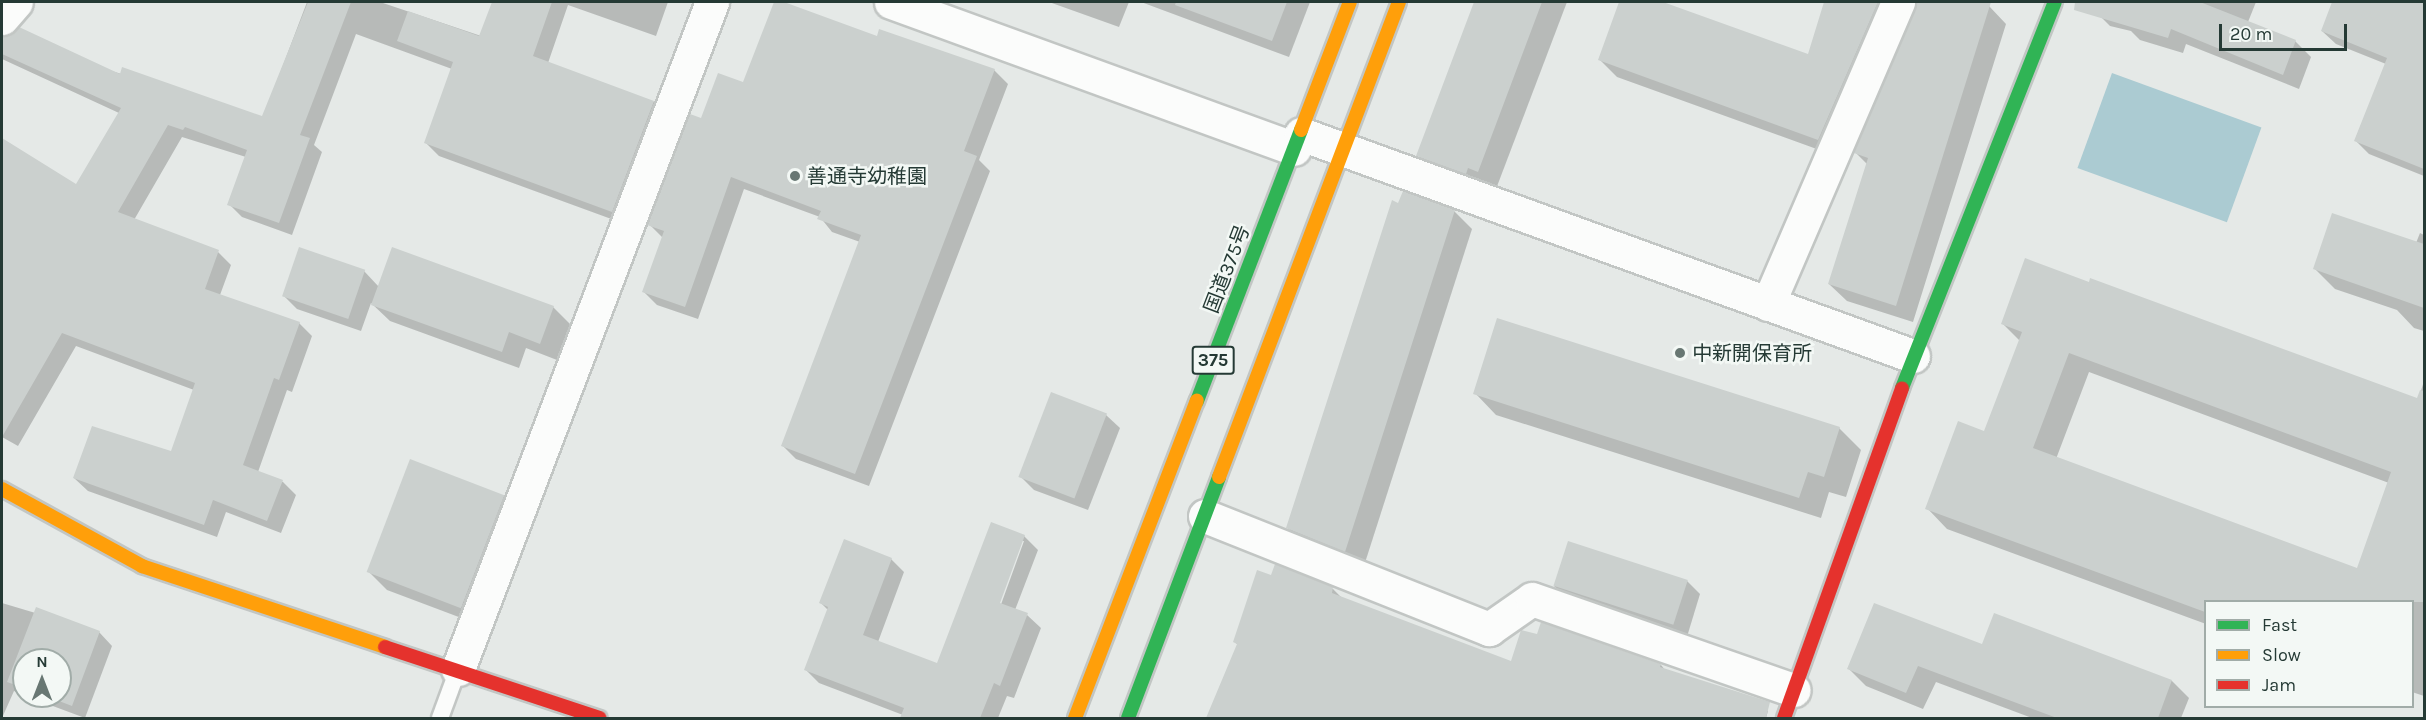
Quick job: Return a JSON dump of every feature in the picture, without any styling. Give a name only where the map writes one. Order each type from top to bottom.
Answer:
[{"type":"main road","name":"国道375号","points":[[1075,718],[1350,2]]},
{"type":"main road","name":"375","points":[[1128,718],[1399,2]]},
{"type":"main road","points":[[1789,704],[1913,356],[2055,2]]},
{"type":"main road","points":[[2,489],[142,566],[600,718]]},
{"type":"street","points":[[2,18],[16,2]]},
{"type":"street","points":[[458,669],[712,2]]},
{"type":"street","points":[[891,2],[1298,141],[1343,149],[1913,356]]},
{"type":"street","points":[[1768,304],[1898,2]]},
{"type":"street","points":[[1205,516],[1489,629],[1532,599],[1789,704]]},
{"type":"lane","points":[[441,718],[458,669]]},
{"type":"water","points":[[2112,73],[2261,127],[2227,222],[2077,168]]},
{"type":"building","points":[[308,2],[351,2],[300,135],[310,138],[279,223],[227,205],[247,150],[185,127],[183,130],[168,125],[118,212],[219,250],[205,289],[300,322],[279,380],[274,378],[243,465],[283,480],[267,521],[213,500],[204,525],[73,478],[92,426],[171,451],[195,383],[62,333],[2,437],[2,138],[76,184],[121,108],[2,54],[2,36],[19,27],[120,74],[122,67],[262,116]]},
{"type":"building","points":[[492,2],[552,2],[533,56],[654,101],[612,212],[424,143],[453,62],[397,41],[408,11],[479,36]]},
{"type":"building","points":[[774,2],[784,2],[877,36],[879,29],[995,69],[964,151],[977,156],[855,474],[781,446],[861,235],[817,219],[821,211],[731,177],[685,307],[642,292],[664,231],[647,225],[690,114],[701,118],[718,73],[743,82]]},
{"type":"building","points":[[1176,2],[1287,2],[1272,41],[1175,5]]},
{"type":"building","points":[[1474,2],[1542,2],[1478,172],[1468,168],[1466,174],[1416,156]]},
{"type":"building","points":[[1619,2],[1663,2],[1808,54],[1824,2],[1878,2],[1818,140],[1598,60]]},
{"type":"building","points":[[1916,2],[1991,2],[1896,306],[1828,284],[1868,158],[1854,153]]},
{"type":"building","points":[[2075,2],[2200,2],[2296,40],[2283,75],[2171,29],[2168,38],[2074,10]]},
{"type":"building","points":[[2332,2],[2424,2],[2424,169],[2354,141],[2387,58],[2321,31]]},
{"type":"building","points":[[1403,191],[1455,210],[1345,552],[1286,528],[1392,200],[1398,203]]},
{"type":"building","points":[[2332,213],[2424,244],[2424,308],[2313,269]]},
{"type":"building","points":[[299,247],[365,270],[348,319],[282,296]]},
{"type":"building","points":[[392,247],[554,306],[540,344],[509,332],[502,352],[371,305]]},
{"type":"building","points":[[2025,258],[2089,282],[2090,278],[2417,398],[2420,390],[2424,391],[2424,602],[2414,602],[2414,600],[2204,600],[2204,612],[1925,509],[1958,421],[1984,431],[2022,332],[2001,324]],"holes":[[[2069,353],[2391,472],[2357,568],[2033,448]]]},
{"type":"building","points":[[1497,318],[1840,427],[1824,477],[1808,472],[1799,498],[1473,394]]},
{"type":"building","points":[[1051,392],[1107,414],[1074,498],[1018,477]]},
{"type":"building","points":[[410,459],[504,495],[461,608],[367,572]]},
{"type":"building","points":[[991,522],[1025,535],[1000,603],[1028,613],[1000,686],[994,683],[980,718],[900,718],[904,708],[804,670],[828,607],[819,603],[844,539],[892,558],[863,635],[937,663]]},
{"type":"building","points":[[1568,541],[1688,580],[1673,625],[1553,586]]},
{"type":"building","points":[[1275,564],[1333,587],[1332,593],[1511,661],[1521,630],[1537,634],[1541,622],[1661,664],[1660,667],[1770,702],[1766,718],[1206,718],[1237,644],[1233,642],[1257,570],[1271,575]]},
{"type":"building","points":[[1874,603],[1982,644],[1994,613],[2172,680],[2158,718],[2057,718],[1918,666],[1906,693],[1847,669]]},
{"type":"building","points":[[36,607],[100,631],[72,706],[72,648],[20,648]]},
{"type":"building","points":[[12,669],[12,684],[7,682]]},
{"type":"traffic: fast","points":[[1902,388],[2055,2]]},
{"type":"traffic: fast","points":[[1197,401],[1301,130]]},
{"type":"traffic: fast","points":[[1128,718],[1219,477]]},
{"type":"traffic: slow","points":[[1301,130],[1350,2]]},
{"type":"traffic: slow","points":[[1219,477],[1399,2]]},
{"type":"traffic: slow","points":[[1075,718],[1197,401]]},
{"type":"traffic: slow","points":[[2,489],[142,566],[385,647]]},
{"type":"traffic: jam","points":[[1784,718],[1902,388]]},
{"type":"traffic: jam","points":[[385,647],[600,718]]},
{"type":"place","name":"善通寺幼稚園","points":[[795,176]]},
{"type":"place","name":"中新開保育所","points":[[1680,353]]}]
